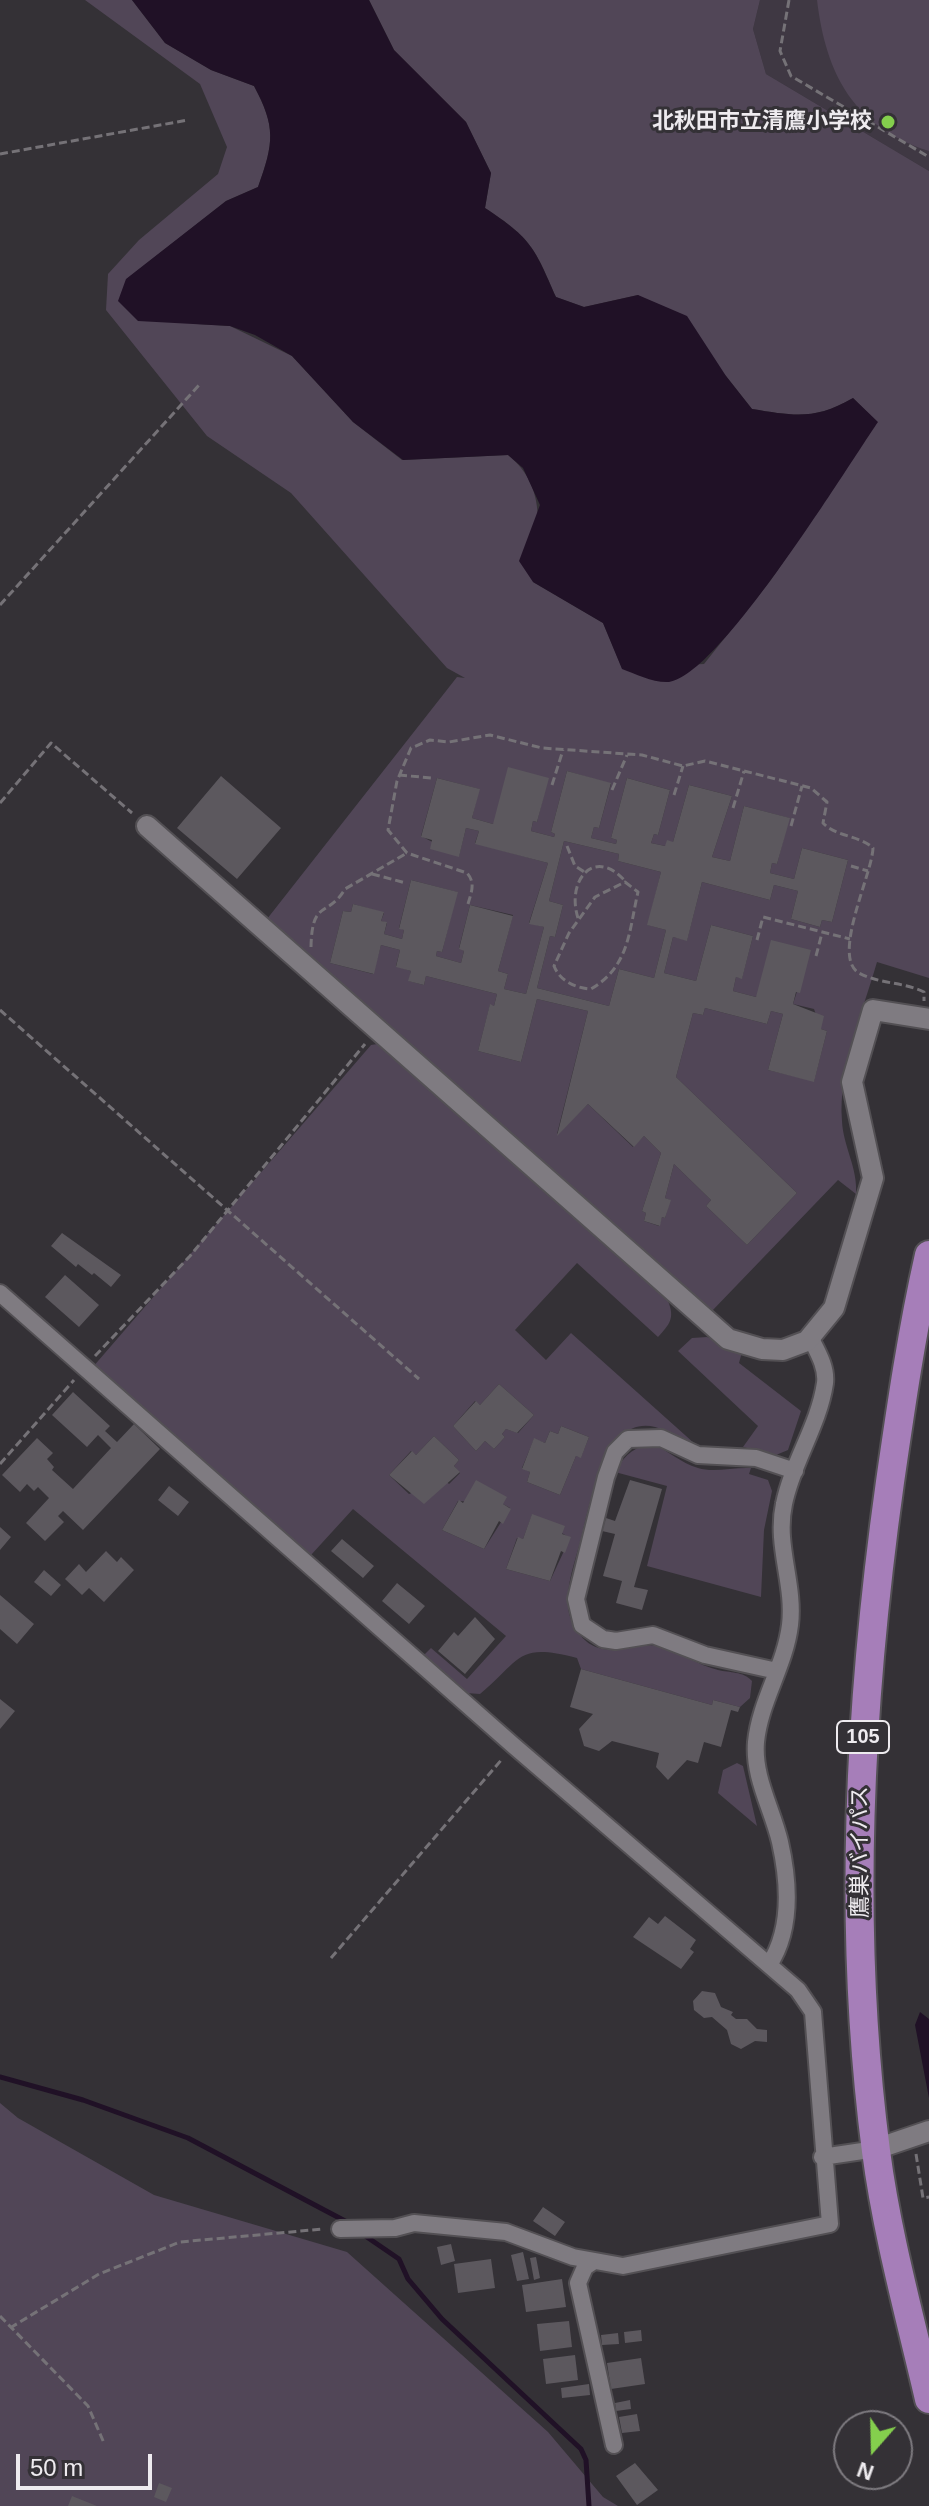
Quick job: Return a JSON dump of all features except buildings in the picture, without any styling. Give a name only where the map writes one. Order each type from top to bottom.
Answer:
[{"type":"highway","name":"鷹巣バイパス","points":[[929,1255],[912,1328],[877,1577],[862,1746],[862,1976],[876,2149],[886,2210],[929,2399]]},
{"type":"street","points":[[147,826],[728,1339],[762,1349],[783,1350],[810,1337],[834,1308],[873,1178],[852,1082],[873,1010],[926,1018]]},
{"type":"street","points":[[0,1293],[514,1746],[798,1990],[813,2012],[822,2157],[830,2224],[623,2266],[594,2261],[506,2232],[414,2223],[374,2229],[340,2229]]},
{"type":"street","points":[[769,1965],[784,1934],[787,1904],[780,1843],[756,1768],[756,1740],[764,1704],[790,1625],[790,1594],[781,1551],[783,1505],[825,1381],[821,1357],[810,1337]]},
{"type":"street","points":[[777,1671],[705,1655],[653,1635],[616,1641],[603,1639],[582,1625],[576,1599],[606,1477],[615,1452],[628,1439],[661,1438],[698,1455],[756,1458],[795,1471]]},
{"type":"street","points":[[822,2157],[876,2149],[921,2135]]},
{"type":"street","points":[[594,2261],[585,2267],[578,2283],[614,2445]]},
{"type":"path","points":[[789,0],[780,51],[791,76],[929,157]]},
{"type":"path","points":[[0,154],[188,120]]},
{"type":"path","points":[[0,605],[200,384]]},
{"type":"path","points":[[468,904],[473,890],[472,879],[467,873],[407,853],[388,830],[399,775],[411,748],[430,740],[449,742],[490,735],[563,750],[627,755],[683,766],[705,761],[802,786],[823,796],[827,802],[823,823],[828,829],[867,842],[873,848],[850,939],[849,962],[856,972],[924,992],[926,1018]]},
{"type":"path","points":[[0,803],[51,743],[147,826]]},
{"type":"path","points":[[552,785],[563,750]]},
{"type":"path","points":[[612,790],[627,755]]},
{"type":"path","points":[[674,795],[683,766]]},
{"type":"path","points":[[733,808],[744,771]]},
{"type":"path","points":[[399,775],[431,778]]},
{"type":"path","points":[[791,826],[802,786]]},
{"type":"path","points":[[567,846],[575,866],[586,873]]},
{"type":"path","points":[[311,971],[311,930],[320,910],[407,853]]},
{"type":"path","points":[[851,866],[868,871]]},
{"type":"path","points":[[578,918],[573,893],[586,873],[595,867],[606,868],[625,882],[638,892],[634,928],[624,956],[602,983],[591,989],[570,984],[558,975],[554,966],[578,918],[595,897],[625,882]]},
{"type":"path","points":[[372,874],[406,883]]},
{"type":"path","points":[[757,940],[763,917],[850,939]]},
{"type":"path","points":[[816,956],[822,932]]},
{"type":"path","points":[[0,1010],[419,1379]]},
{"type":"path","points":[[0,1464],[84,1368],[190,1256],[377,1029]]},
{"type":"path","points":[[331,1958],[514,1746]]},
{"type":"path","points":[[921,2135],[923,2198],[929,2197]]},
{"type":"path","points":[[10,2328],[99,2274],[180,2242],[299,2229],[340,2229]]},
{"type":"path","points":[[0,2316],[88,2406],[104,2443]]},
{"type":"shaded area","points":[[85,0],[132,0],[165,43],[211,70],[254,86],[269,124],[270,147],[258,187],[226,201],[127,279],[197,324],[230,326],[292,356],[353,422],[402,460],[508,455],[530,482],[535,497],[538,530],[533,582],[603,623],[622,668],[704,664],[771,580],[877,422],[853,398],[816,413],[752,409],[726,376],[638,295],[584,307],[556,297],[530,245],[485,208],[491,173],[466,122],[394,50],[369,0],[760,0],[753,29],[766,74],[929,171],[929,978],[877,962],[853,1040],[842,1101],[843,1130],[855,1175],[856,1194],[838,1180],[711,1312],[267,919],[457,677],[465,678],[447,668],[291,493],[207,436],[106,310],[108,274],[139,240],[218,174],[227,147],[200,84]],"holes":[[[567,771],[611,784],[599,828],[594,827],[591,838],[616,844],[617,840],[611,838],[627,778],[670,790],[658,835],[654,834],[651,843],[665,846],[673,842],[689,785],[732,796],[712,857],[730,861],[744,806],[789,818],[777,864],[772,863],[770,873],[794,879],[802,848],[848,860],[832,922],[822,920],[820,927],[791,919],[798,891],[774,885],[770,900],[702,882],[687,940],[673,937],[664,973],[696,981],[711,925],[753,936],[742,978],[736,977],[733,991],[756,997],[810,951],[793,1004],[814,1009],[821,1029],[827,1031],[814,1081],[768,1070],[783,1014],[771,1011],[767,1024],[705,1008],[703,1015],[693,1013],[676,1077],[797,1193],[747,1245],[706,1206],[711,1200],[674,1164],[665,1198],[670,1200],[665,1218],[662,1217],[659,1226],[644,1221],[646,1213],[642,1211],[661,1153],[644,1136],[633,1147],[588,1104],[557,1134],[588,1011],[537,999],[521,1062],[478,1051],[490,1005],[494,1006],[497,994],[426,976],[424,985],[409,981],[411,971],[396,966],[400,950],[381,945],[373,974],[330,963],[343,911],[351,912],[353,904],[384,913],[381,921],[387,923],[384,934],[402,939],[404,930],[399,928],[411,880],[457,892],[442,952],[437,951],[436,956],[461,963],[464,951],[459,948],[470,905],[513,915],[498,971],[508,974],[504,989],[526,994],[544,927],[529,923],[548,863],[475,843],[479,831],[466,828],[459,856],[421,836],[437,778],[479,789],[472,818],[493,824],[548,778],[537,822],[533,821],[531,831],[554,837],[555,834],[551,832]]]},
{"type":"shaded area","points":[[132,0],[369,0],[394,50],[466,122],[491,173],[485,208],[530,245],[556,297],[584,307],[638,295],[687,316],[726,376],[752,409],[816,413],[853,398],[878,422],[780,568],[718,646],[691,671],[663,682],[622,669],[603,623],[533,582],[519,561],[540,505],[523,468],[508,455],[403,460],[353,422],[292,356],[255,335],[230,326],[138,321],[118,301],[126,279],[226,201],[258,187],[270,147],[269,124],[254,86],[211,70],[165,43]]},
{"type":"shaded area","name":"北秋田市立清鷹小学校","points":[[760,0],[929,0],[929,171],[766,74],[753,29]]},
{"type":"shaded area","points":[[817,0],[929,0],[929,151],[881,128],[848,95],[828,52]]},
{"type":"shaded area","points":[[564,841],[619,854],[618,861],[661,872],[648,925],[666,930],[654,978],[619,969],[609,1006],[537,988],[550,936],[555,937],[563,905],[549,901]]},
{"type":"shaded area","points":[[383,1043],[668,1301],[670,1320],[658,1337],[577,1263],[515,1330],[546,1360],[571,1333],[695,1444],[690,1448],[665,1431],[644,1426],[627,1431],[614,1444],[595,1486],[570,1579],[568,1604],[574,1626],[594,1646],[605,1649],[650,1645],[662,1647],[711,1668],[745,1675],[752,1681],[750,1698],[740,1707],[713,1700],[712,1705],[581,1669],[577,1658],[542,1652],[521,1657],[480,1694],[466,1693],[423,1656],[431,1648],[467,1679],[506,1636],[353,1509],[311,1555],[92,1368],[371,1045]],"holes":[[[499,1384],[534,1415],[518,1433],[506,1429],[502,1434],[505,1437],[494,1449],[485,1441],[476,1451],[453,1426],[475,1401],[480,1405]],[[561,1426],[589,1437],[581,1457],[576,1456],[560,1495],[527,1482],[530,1472],[522,1468],[534,1439],[545,1443],[550,1431],[558,1434]],[[434,1436],[459,1460],[454,1466],[460,1473],[449,1484],[446,1481],[409,1494],[389,1475],[411,1451],[416,1455]],[[458,1501],[503,1504],[510,1508],[484,1549],[442,1530]],[[532,1515],[570,1538],[550,1581],[506,1569],[517,1538],[523,1539]]]},
{"type":"shaded area","points":[[707,1337],[742,1352],[739,1363],[801,1411],[788,1450],[776,1455],[743,1447],[758,1426],[678,1351],[692,1338]]},
{"type":"shaded area","points":[[651,1444],[698,1468],[751,1468],[749,1474],[768,1480],[772,1491],[764,1530],[761,1597],[647,1566],[667,1486],[615,1472],[630,1453]]},
{"type":"shaded area","points":[[737,1763],[743,1766],[757,1826],[718,1793],[723,1770]]},
{"type":"shaded area","points":[[920,2012],[929,2019],[929,2098],[915,2025]]},
{"type":"shaded area","points":[[0,2103],[18,2118],[154,2195],[347,2252],[548,2432],[603,2497],[618,2506],[0,2506]]},
{"type":"waterway","points":[[0,2077],[83,2100],[188,2138],[347,2222]]},
{"type":"waterway","points":[[361,2233],[399,2259],[408,2279],[442,2319],[581,2449],[586,2460],[589,2506]]},
{"type":"place","name":"北秋田市立清鷹小学校","points":[[888,122]]}]
